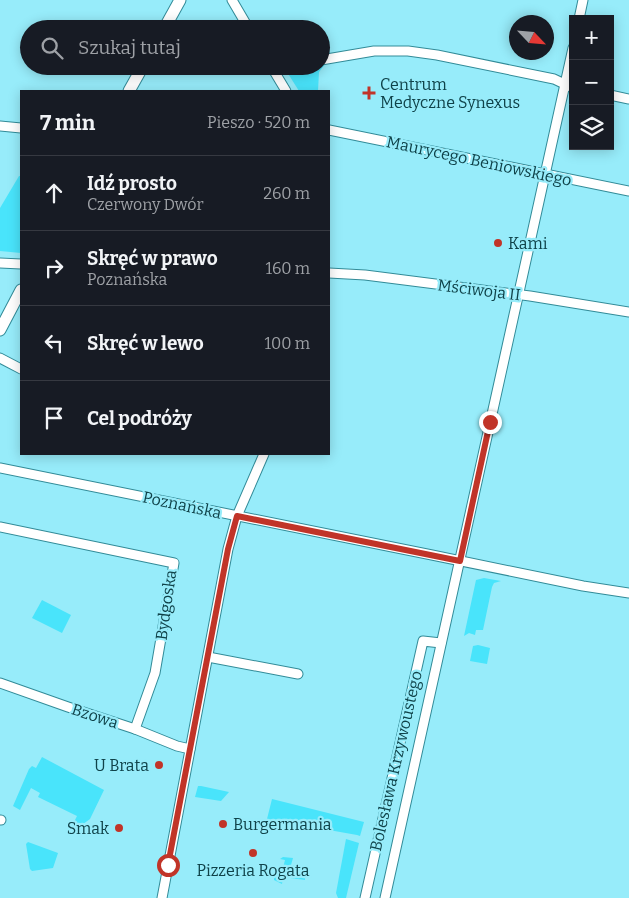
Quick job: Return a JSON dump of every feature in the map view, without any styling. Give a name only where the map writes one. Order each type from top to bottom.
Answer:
[{"type":"street","points":[[169,20],[180,0]]},
{"type":"street","points":[[232,0],[244,20]]},
{"type":"street","points":[[580,15],[583,0]]},
{"type":"street","points":[[330,58],[374,51],[408,51],[437,55],[544,77],[569,86]]},
{"type":"street","points":[[130,90],[138,75]]},
{"type":"street","points":[[277,75],[285,90]]},
{"type":"street","name":"Bolesława Krzywoustego","points":[[385,898],[545,175],[569,86]]},
{"type":"street","points":[[614,97],[629,100]]},
{"type":"street","points":[[0,126],[20,128]]},
{"type":"street","name":"Maurycego Beniowskiego","points":[[330,130],[629,191]]},
{"type":"street","points":[[0,263],[20,264]]},
{"type":"street","name":"Mściwoja II","points":[[330,273],[365,275],[518,296],[530,296],[629,312]]},
{"type":"street","points":[[0,330],[20,292]]},
{"type":"street","points":[[0,358],[20,368]]},
{"type":"street","points":[[162,898],[228,549],[237,516],[264,455]]},
{"type":"street","name":"Poznańska","points":[[0,468],[590,588],[629,593]]},
{"type":"street","name":"Bydgoska","points":[[0,527],[174,563],[155,673],[135,729]]},
{"type":"street","name":"Bolesława Krzywoustego","points":[[365,898],[423,641],[441,643]]},
{"type":"street","points":[[208,657],[298,674]]},
{"type":"street","name":"Bzowa","points":[[0,683],[190,749]]},
{"type":"shaded area","points":[[289,75],[319,75],[318,90],[298,90]]},
{"type":"shaded area","points":[[20,176],[20,253],[0,251],[0,208]]},
{"type":"shaded area","points":[[484,578],[501,581],[494,583],[492,587],[483,630],[476,630],[475,635],[469,633],[464,636],[476,580]]},
{"type":"shaded area","points":[[42,600],[71,615],[62,633],[32,618]]},
{"type":"shaded area","points":[[478,645],[490,648],[487,664],[470,661],[473,646]]},
{"type":"shaded area","points":[[42,757],[104,790],[90,819],[79,827],[73,824],[77,816],[38,797],[40,793],[31,788],[20,810],[13,806],[29,769],[32,766],[36,768]]},
{"type":"shaded area","points":[[198,786],[229,792],[221,801],[195,797]]},
{"type":"shaded area","points":[[272,799],[364,822],[360,836],[267,819]]},
{"type":"shaded area","points":[[346,839],[359,843],[346,898],[338,898],[336,893]]},
{"type":"shaded area","points":[[28,842],[58,853],[53,868],[32,871],[30,869],[26,844]]},
{"type":"shaded area","points":[[283,857],[293,858],[291,865],[300,867],[298,877],[305,878],[305,880],[283,877],[282,884],[274,880],[275,870],[282,872],[285,860],[280,859]]},
{"type":"place","name":"Centrum Medyczne Synexus","points":[[369,93]]},
{"type":"place","name":"Kami","points":[[498,243]]},
{"type":"place","name":"U Brata","points":[[159,765]]},
{"type":"place","name":"Burgermania","points":[[223,824]]},
{"type":"place","name":"Smak","points":[[119,828]]},
{"type":"place","name":"Pizzeria Rogata","points":[[253,853]]},
{"type":"route","points":[[168,865],[228,549],[237,516],[460,561],[490,422]]}]
